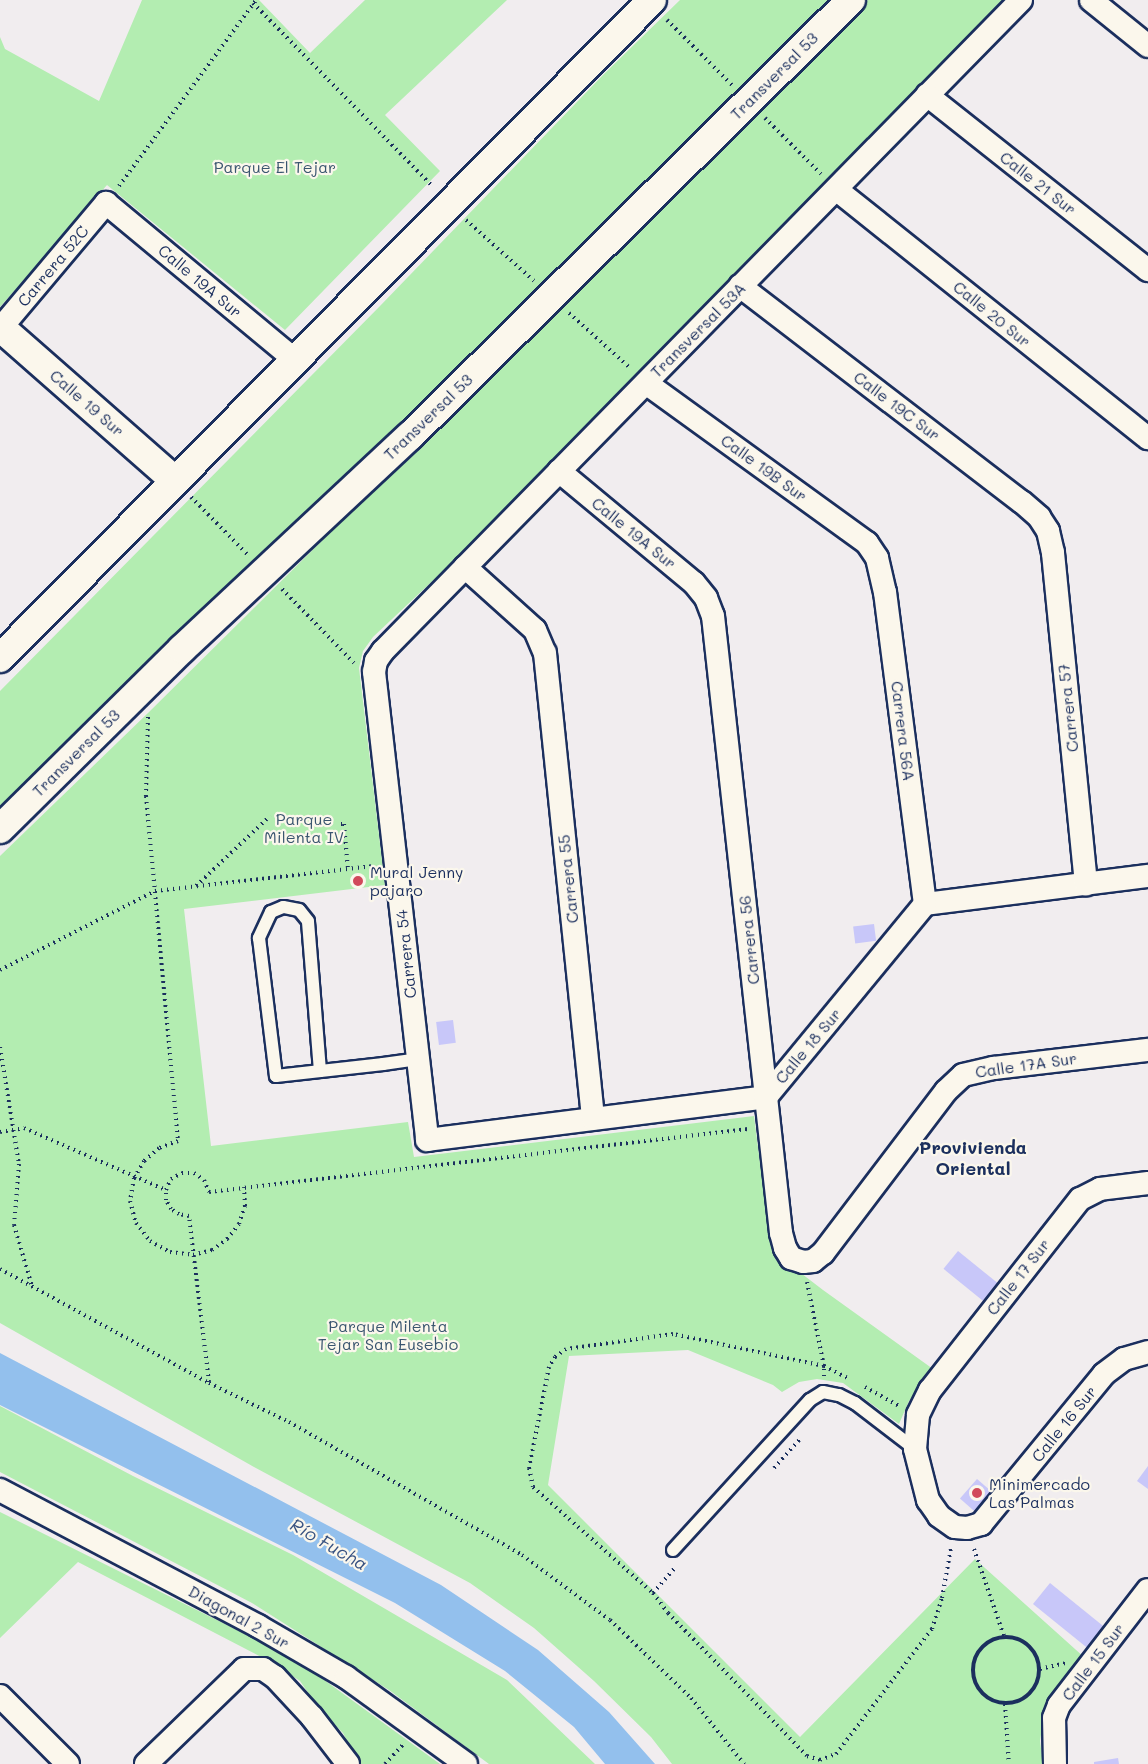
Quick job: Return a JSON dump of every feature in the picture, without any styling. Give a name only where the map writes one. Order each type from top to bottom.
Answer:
[{"type":"street","name":"Transversal 53","points":[[0,829],[182,650],[410,436],[850,0]]},
{"type":"street","name":"Transversal 53A","points":[[376,661],[383,651],[1021,0]]},
{"type":"street","points":[[1091,0],[1148,46]]},
{"type":"street","points":[[0,658],[650,1]]},
{"type":"street","name":"Calle 21 Sur","points":[[927,96],[1148,270]]},
{"type":"street","name":"Calle 20 Sur","points":[[837,190],[1148,438]]},
{"type":"street","name":"Carrera 52C","points":[[0,328],[106,203]]},
{"type":"street","name":"Calle 19A Sur","points":[[106,203],[294,359]]},
{"type":"street","name":"Calle 19C Sur","points":[[740,286],[1022,502],[1038,517],[1048,531]]},
{"type":"street","name":"Calle 19 Sur","points":[[0,328],[174,480]]},
{"type":"street","name":"Calle 19B Sur","points":[[646,383],[867,543],[877,558]]},
{"type":"street","name":"Calle 19A Sur","points":[[559,471],[694,583],[706,598]]},
{"type":"street","name":"Carrera 57","points":[[1048,531],[1053,553],[1086,884]]},
{"type":"street","name":"Carrera 56A","points":[[877,558],[884,582],[925,904]]},
{"type":"street","name":"Carrera 55","points":[[465,567],[535,630],[541,639],[545,653],[593,1119]]},
{"type":"street","name":"Carrera 56","points":[[706,598],[713,616],[784,1248],[791,1258],[808,1261]]},
{"type":"street","name":"Carrera 54","points":[[376,661],[374,672],[427,1140]]},
{"type":"street","points":[[925,904],[1148,876]]},
{"type":"street","name":"Calle 18 Sur","points":[[427,1140],[766,1097],[925,904]]},
{"type":"street","name":"Calle 17A Sur","points":[[808,1261],[823,1253],[946,1090],[963,1075],[994,1068],[1148,1050]]},
{"type":"street","name":"Calle 17 Sur","points":[[918,1415],[930,1390],[1080,1199],[1100,1189],[1148,1183]]},
{"type":"street","name":"Calle 16 Sur","points":[[961,1527],[981,1524],[992,1513],[1104,1374],[1124,1359],[1148,1352]]},
{"type":"street","points":[[918,1415],[915,1449],[928,1500],[939,1516],[961,1527]]},
{"type":"street","name":"Diagonal 2 Sur","points":[[0,1490],[258,1626],[346,1677],[466,1764]]},
{"type":"street","name":"Calle 15 Sur","points":[[1055,1764],[1054,1718],[1059,1705],[1148,1590]]},
{"type":"street","points":[[146,1764],[244,1669],[263,1669],[275,1677],[312,1717],[348,1764]]},
{"type":"street","points":[[0,1696],[68,1764]]},
{"type":"lane","points":[[320,1071],[308,921],[299,910],[283,907],[271,912],[259,938],[276,1076],[320,1071],[418,1059]]},
{"type":"lane","points":[[673,1550],[810,1400],[823,1392],[839,1395],[855,1403],[915,1449]]},
{"type":"path","points":[[106,203],[254,2],[449,204]]},
{"type":"path","points":[[148,713],[146,796],[178,1141],[159,1148],[144,1161],[134,1178],[130,1201],[136,1223],[150,1241],[170,1252],[194,1255],[212,1250],[228,1239],[239,1224],[245,1206],[244,1187]]},
{"type":"path","points":[[195,887],[270,816]]},
{"type":"path","points":[[341,824],[344,824],[348,869]]},
{"type":"path","points":[[0,970],[155,891],[395,864]]},
{"type":"path","points":[[0,1047],[19,1164],[14,1225],[32,1286]]},
{"type":"path","points":[[209,1383],[189,1216],[171,1209],[166,1200],[166,1190],[171,1179],[182,1173],[194,1173],[204,1180],[209,1192],[769,1127]]},
{"type":"path","points":[[0,1132],[24,1128],[134,1178],[166,1190]]},
{"type":"path","points":[[808,1261],[824,1366]]},
{"type":"path","points":[[0,1269],[209,1383],[289,1422],[522,1555],[618,1628],[691,1698],[744,1764]]},
{"type":"path","points":[[918,1415],[824,1366],[673,1334],[566,1349],[555,1357],[549,1367],[529,1468],[533,1487],[652,1593],[668,1613],[807,1756],[820,1760],[837,1754],[932,1629],[961,1527]]},
{"type":"path","points":[[961,1527],[1004,1636]]},
{"type":"path","points":[[1004,1636],[1025,1642],[1033,1649],[1040,1669],[1033,1690],[1024,1697],[1005,1704],[984,1695],[973,1676],[977,1654],[984,1645],[1004,1636]]},
{"type":"path","points":[[1005,1704],[1009,1764]]},
{"type":"green space","name":"Parque El Tejar","points":[[142,0],[259,0],[310,53],[365,0],[507,0],[385,115],[440,171],[285,330],[107,185],[0,307],[0,37],[5,49],[99,101]]},
{"type":"green space","points":[[680,0],[839,0],[0,813],[0,691],[380,306],[603,75]]},
{"type":"green space","name":"Parque Milenta Tejar San Eusebio","points":[[868,0],[1003,0],[547,473],[373,637],[363,651],[359,668],[385,885],[184,909],[211,1146],[408,1122],[414,1157],[754,1116],[767,1217],[774,1247],[789,1264],[933,1369],[909,1401],[899,1424],[843,1383],[817,1379],[799,1382],[782,1392],[773,1385],[688,1350],[569,1356],[548,1485],[800,1737],[975,1559],[1085,1658],[1046,1703],[1040,1741],[1043,1764],[672,1764],[651,1737],[594,1681],[534,1628],[470,1583],[254,1467],[0,1323],[0,856],[148,713]]},
{"type":"green space","points":[[0,1406],[133,1476],[293,1555],[507,1680],[595,1764],[489,1764],[389,1690],[252,1603],[0,1472]]},
{"type":"green space","points":[[0,1512],[251,1637],[309,1669],[440,1764],[359,1764],[343,1733],[320,1710],[300,1681],[273,1663],[78,1562],[0,1638]]},
{"type":"water","name":"Río Fucha","points":[[0,1353],[441,1585],[538,1650],[609,1712],[655,1764],[605,1764],[574,1727],[505,1671],[395,1603],[0,1405]]},
{"type":"building","points":[[874,924],[876,941],[855,943],[853,927]]},
{"type":"building","points":[[453,1020],[456,1043],[439,1045],[436,1022]]},
{"type":"building","points":[[958,1251],[1002,1287],[988,1305],[944,1269]]},
{"type":"building","points":[[1148,1466],[1148,1489],[1137,1481]]},
{"type":"building","points":[[977,1479],[992,1492],[975,1512],[960,1499]]},
{"type":"building","points":[[1050,1583],[1104,1627],[1087,1648],[1033,1604]]},
{"type":"building","points":[[1118,1758],[1119,1764],[1094,1764],[1094,1762]]},
{"type":"place","name":"Mural Jenny pajaro","points":[[358,881]]},
{"type":"place","name":"Minimercado Las Palmas","points":[[977,1493]]},
{"type":"district","name":"Provivienda Oriental","points":[[973,1158]]},
{"type":"park label","name":"Parque Milenta IV","points":[[304,828]]}]
